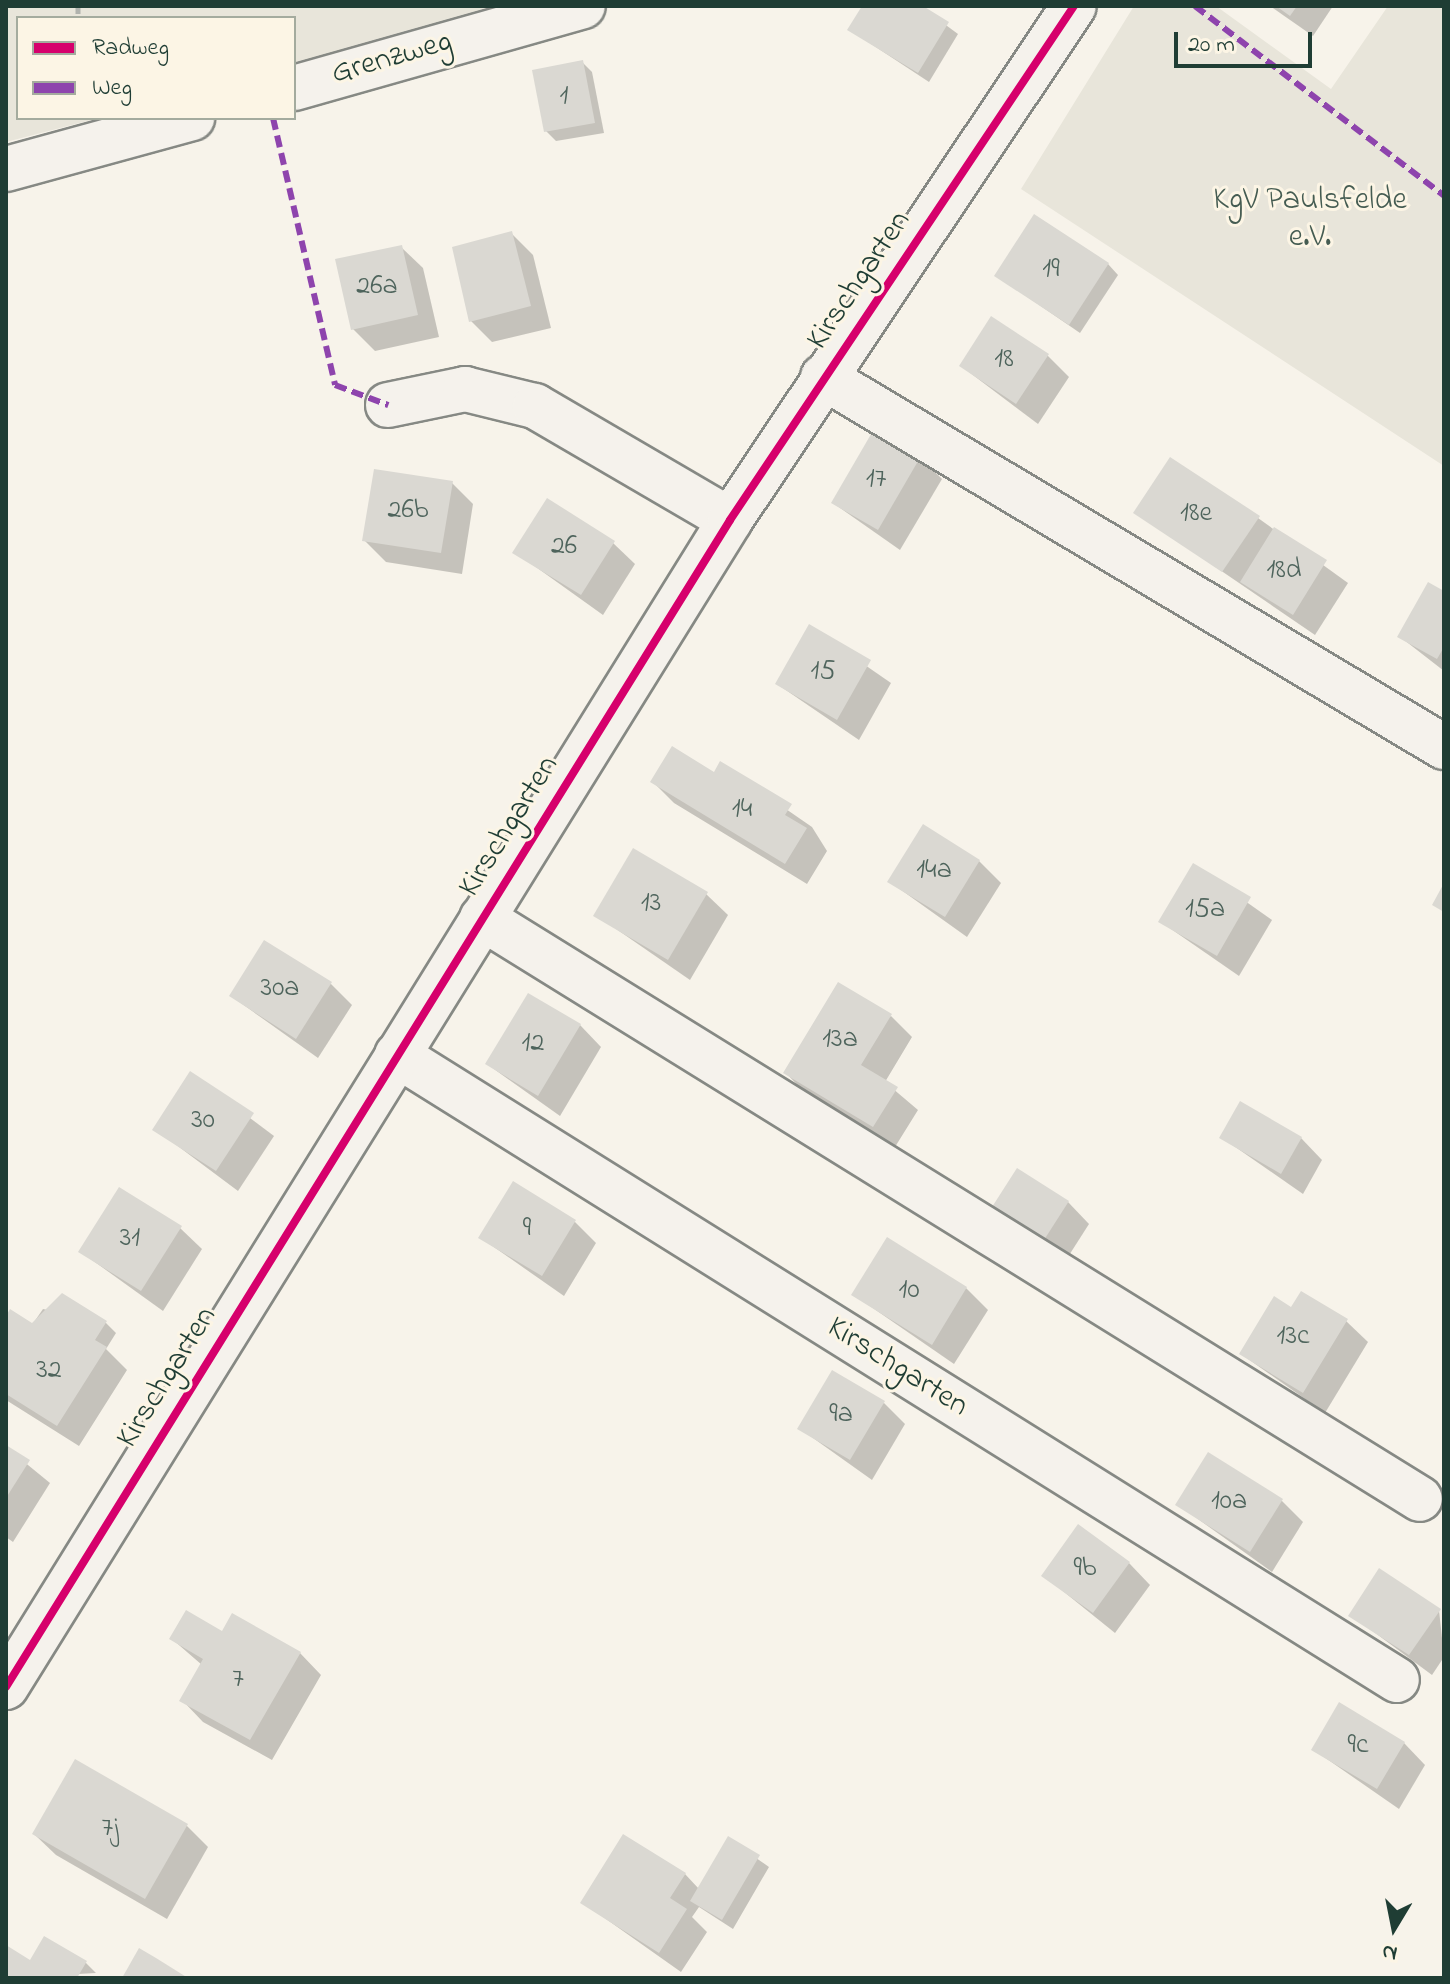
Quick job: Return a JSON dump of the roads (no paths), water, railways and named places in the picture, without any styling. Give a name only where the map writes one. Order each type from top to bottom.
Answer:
[{"type":"street","name":"Grenzweg","points":[[296,87],[583,6]]},
{"type":"street","name":"Kirschgarten","points":[[6,1687],[730,520],[1074,6]]},
{"type":"street","points":[[6,169],[185,120]]},
{"type":"street","name":"Kirschgarten","points":[[823,377],[1444,747]]},
{"type":"street","points":[[388,405],[465,389],[535,406],[730,520]]},
{"type":"street","name":"Kirschgarten","points":[[482,918],[1420,1499]]},
{"type":"street","name":"Kirschgarten","points":[[397,1055],[1397,1680]]},
{"type":"park label","name":"KgV Paulsfelde e.V.","points":[[1310,220]]}]
